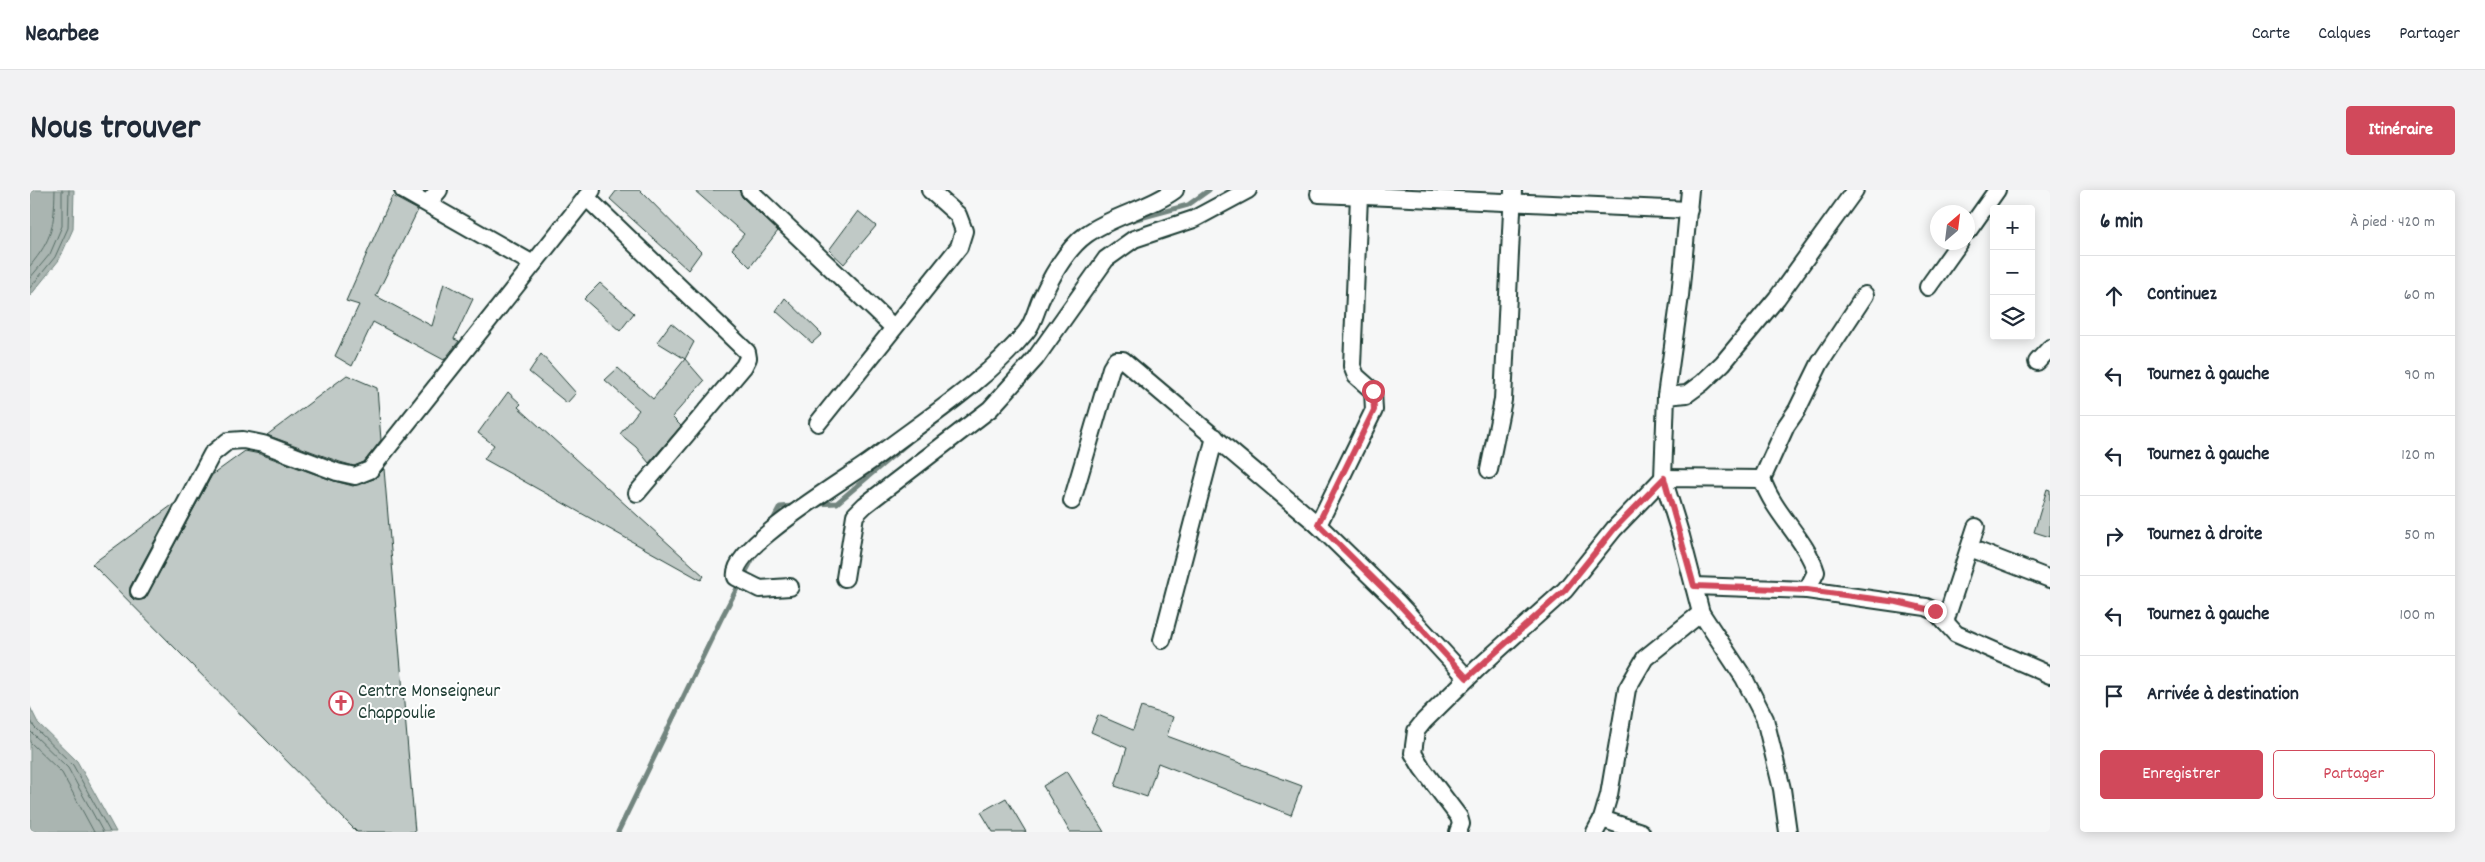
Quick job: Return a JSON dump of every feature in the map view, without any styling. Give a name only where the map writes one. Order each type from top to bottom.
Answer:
[{"type":"street","points":[[403,190],[533,264]]},
{"type":"street","points":[[428,203],[439,190]]},
{"type":"street","points":[[749,190],[894,327]]},
{"type":"street","points":[[818,423],[959,247],[964,231],[958,215],[930,190]]},
{"type":"street","points":[[790,587],[760,589],[736,578],[735,572],[762,538],[792,513],[864,466],[998,364],[1028,330],[1047,286],[1062,260],[1086,234],[1175,190]]},
{"type":"street","points":[[845,578],[856,515],[865,505],[990,409],[1036,359],[1106,259],[1134,239],[1194,219],[1248,190]]},
{"type":"street","points":[[1690,190],[1666,396],[1664,478],[1701,613],[1744,678],[1765,719],[1782,789],[1788,832]]},
{"type":"street","points":[[1666,396],[1687,394],[1702,383],[1722,363],[1777,298],[1854,190]]},
{"type":"street","points":[[1975,221],[1997,190]]},
{"type":"street","points":[[139,591],[212,454],[228,441],[243,440],[263,444],[337,472],[356,476],[370,470],[589,194],[747,352],[748,358],[744,366],[637,493]]},
{"type":"street","points":[[1319,194],[1359,196],[1513,196],[1689,210]]},
{"type":"street","points":[[1318,524],[1374,410],[1373,391],[1356,376],[1352,366],[1359,196]]},
{"type":"street","points":[[1489,470],[1503,400],[1513,196]]},
{"type":"street","points":[[1928,287],[1954,250]]},
{"type":"street","points":[[1807,590],[1816,572],[1812,559],[1768,496],[1762,479],[1775,449],[1820,363],[1865,295]]},
{"type":"street","points":[[2037,362],[2050,348]]},
{"type":"street","points":[[1072,501],[1111,368],[1116,360],[1123,360],[1318,524],[1396,601],[1467,678]]},
{"type":"street","points":[[1162,640],[1215,437]]},
{"type":"street","points":[[1458,832],[1461,824],[1460,817],[1422,768],[1413,752],[1416,731],[1424,721],[1467,678],[1565,590],[1614,529],[1664,478],[1762,479]]},
{"type":"street","points":[[1945,622],[1976,527]]},
{"type":"street","points":[[1970,548],[2050,579]]},
{"type":"street","points":[[1694,586],[1807,590],[1926,607],[1935,611],[1956,634],[2050,674]]},
{"type":"street","points":[[1641,832],[1598,825],[1611,786],[1627,689],[1645,658],[1701,613]]},
{"type":"water","points":[[30,190],[74,190],[73,229],[59,260],[30,296]]},
{"type":"water","points":[[30,707],[38,723],[77,761],[116,832],[30,832]]},
{"type":"building","points":[[617,190],[640,190],[701,252],[688,270],[610,199]]},
{"type":"building","points":[[694,190],[739,190],[742,197],[778,231],[750,267],[732,249],[744,234]]},
{"type":"building","points":[[392,196],[418,210],[376,296],[432,326],[444,283],[473,299],[454,339],[459,341],[444,360],[373,322],[352,366],[335,356],[359,305],[346,301]]},
{"type":"building","points":[[858,211],[876,226],[844,264],[829,250]]},
{"type":"building","points":[[600,283],[634,313],[620,331],[584,299]]},
{"type":"building","points":[[785,298],[822,334],[812,343],[776,311]]},
{"type":"building","points":[[671,323],[694,342],[685,359],[657,342]]},
{"type":"building","points":[[541,354],[576,393],[567,403],[529,372]]},
{"type":"building","points":[[685,359],[704,381],[672,417],[681,426],[649,463],[636,447],[620,434],[639,410],[605,380],[618,368],[653,399]]},
{"type":"building","points":[[347,375],[377,388],[381,440],[364,462],[354,466],[267,435]]},
{"type":"building","points":[[508,392],[521,404],[518,407],[704,576],[701,580],[484,459],[494,445],[478,433]]},
{"type":"building","points":[[245,451],[260,454],[353,486],[374,479],[384,469],[415,832],[357,832],[92,564],[175,503],[130,587],[130,596],[134,600],[145,599],[212,475]]},
{"type":"building","points":[[2047,489],[2050,490],[2050,537],[2034,532]]},
{"type":"building","points":[[1141,707],[1173,717],[1167,736],[1302,786],[1291,815],[1158,763],[1147,797],[1115,786],[1127,748],[1091,732],[1098,715],[1133,730]]},
{"type":"building","points":[[1067,771],[1104,832],[1070,832],[1043,786]]},
{"type":"building","points":[[1006,798],[1026,832],[993,832],[981,812]]},
{"type":"waterway","points":[[1129,221],[1188,205],[1209,190]]},
{"type":"waterway","points":[[815,504],[837,503],[909,442]]},
{"type":"waterway","points":[[772,522],[780,507],[794,506]]},
{"type":"waterway","points":[[618,832],[722,617],[754,556]]},
{"type":"place","name":"Centre Monseigneur Chappoulie","points":[[341,703]]},
{"type":"route","points":[[1373,391],[1375,398],[1374,410],[1318,524],[1430,636],[1467,678],[1565,590],[1614,529],[1664,478],[1694,586],[1807,590],[1897,602],[1926,607],[1935,611]]}]
